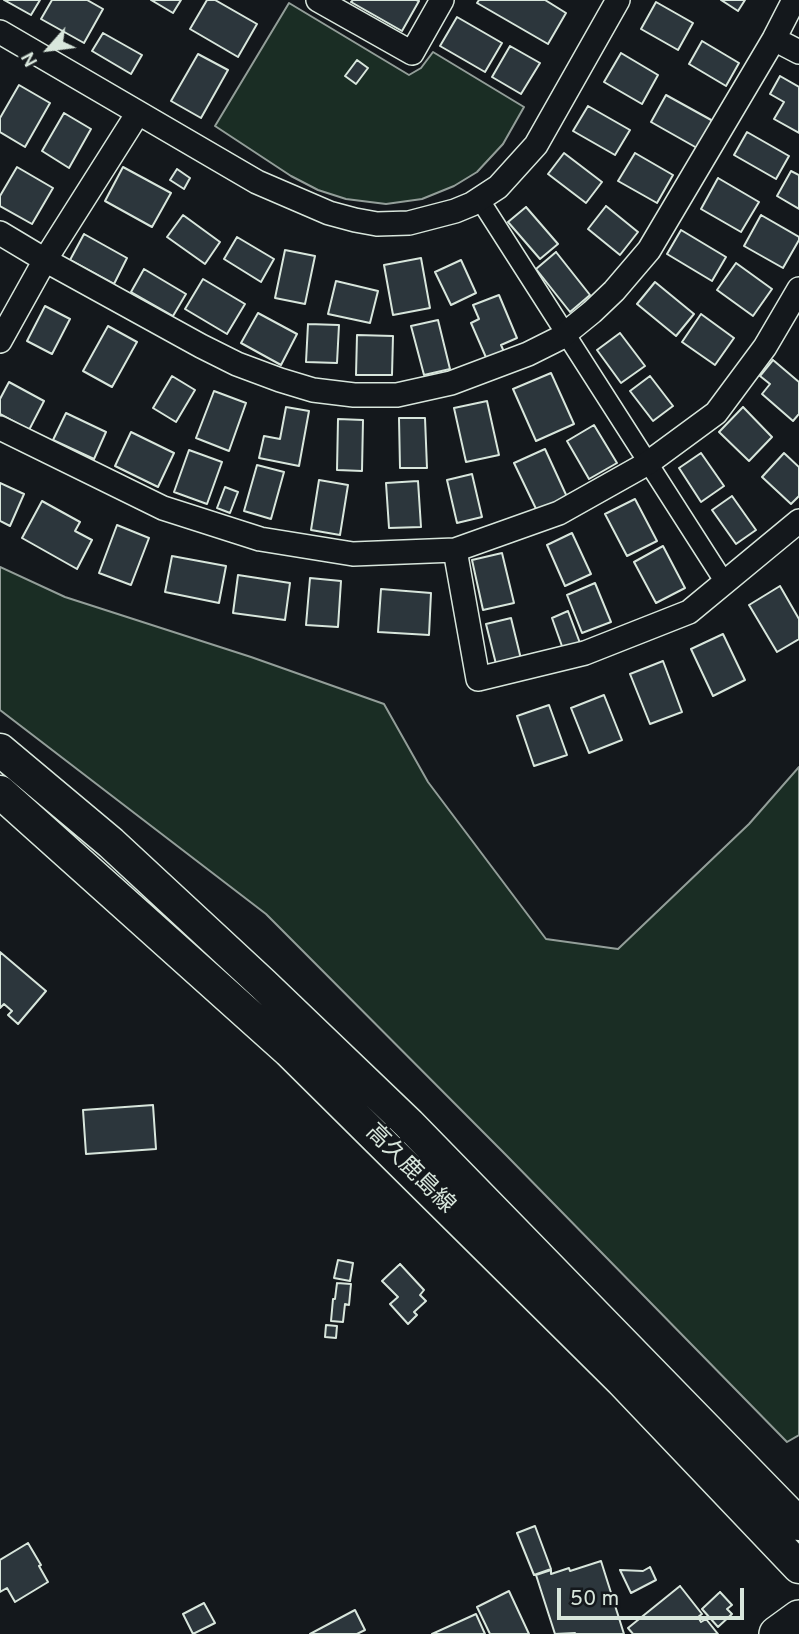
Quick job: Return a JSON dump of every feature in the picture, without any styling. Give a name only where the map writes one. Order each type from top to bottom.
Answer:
[{"type":"main road","name":"高久鹿島線","points":[[0,750],[111,843],[264,984],[399,1114],[799,1524]]},
{"type":"main road","name":"高久鹿島線","points":[[0,792],[289,1051],[622,1381],[799,1567]]},
{"type":"main road","points":[[777,1634],[799,1618]]},
{"type":"street","points":[[318,0],[412,53],[442,0]]},
{"type":"street","points":[[0,32],[257,182],[329,213],[376,224],[409,223],[455,211],[480,200],[498,187],[536,145],[618,0]]},
{"type":"street","points":[[0,233],[237,364],[313,390],[354,395],[397,395],[451,383],[528,354],[560,338],[592,313],[614,291],[649,250],[774,39],[794,0]]},
{"type":"street","points":[[774,39],[799,52]]},
{"type":"street","points":[[0,341],[46,260],[138,113]]},
{"type":"street","points":[[480,200],[725,583]]},
{"type":"street","points":[[0,428],[163,508],[260,539],[353,554],[455,550],[559,513],[648,463],[716,413],[765,348],[799,289]]},
{"type":"street","points":[[455,550],[478,679],[585,653],[689,612],[799,521]]},
{"type":"green space","points":[[289,3],[409,75],[421,68],[433,52],[524,107],[503,144],[477,172],[454,186],[422,199],[386,204],[346,199],[318,190],[291,176],[215,126]]},
{"type":"green space","points":[[0,567],[65,597],[251,657],[384,704],[428,782],[546,939],[618,949],[749,824],[799,767],[799,1435],[787,1442],[266,914],[0,710]]},
{"type":"building","points":[[4,0],[40,0],[31,15]]},
{"type":"building","points":[[52,0],[87,0],[103,9],[84,43],[41,19]]},
{"type":"building","points":[[151,0],[181,0],[173,13]]},
{"type":"building","points":[[207,0],[215,0],[257,24],[238,57],[190,29]]},
{"type":"building","points":[[479,0],[545,0],[566,13],[548,44],[477,3]]},
{"type":"building","points":[[721,0],[745,0],[738,11]]},
{"type":"building","points":[[419,1],[402,31],[351,2]]},
{"type":"building","points":[[656,2],[693,23],[678,50],[641,29]]},
{"type":"building","points":[[457,17],[502,43],[485,72],[440,46]]},
{"type":"building","points":[[103,33],[142,55],[131,74],[92,51]]},
{"type":"building","points":[[702,41],[739,63],[726,86],[689,64]]},
{"type":"building","points":[[510,46],[540,63],[521,94],[492,77]]},
{"type":"building","points":[[621,53],[658,75],[642,104],[604,82]]},
{"type":"building","points":[[198,54],[228,70],[201,118],[171,101]]},
{"type":"building","points":[[357,60],[368,68],[356,84],[345,76]]},
{"type":"building","points":[[780,76],[799,87],[799,133],[774,119],[784,102],[770,94]]},
{"type":"building","points":[[19,85],[50,103],[25,147],[0,132],[0,118]]},
{"type":"building","points":[[666,95],[713,121],[697,148],[651,122]]},
{"type":"building","points":[[588,106],[630,130],[615,155],[573,131]]},
{"type":"building","points":[[64,113],[91,129],[69,168],[42,151]]},
{"type":"building","points":[[747,132],[789,156],[776,179],[734,155]]},
{"type":"building","points":[[564,153],[602,182],[586,203],[548,174]]},
{"type":"building","points":[[635,153],[673,175],[657,203],[618,181]]},
{"type":"building","points":[[17,167],[53,188],[32,224],[0,206],[0,196]]},
{"type":"building","points":[[123,167],[171,193],[152,227],[105,201]]},
{"type":"building","points":[[177,169],[190,178],[184,189],[170,180]]},
{"type":"building","points":[[791,171],[799,175],[799,209],[777,196]]},
{"type":"building","points":[[718,178],[759,202],[741,232],[701,209]]},
{"type":"building","points":[[606,206],[638,232],[620,255],[588,229]]},
{"type":"building","points":[[526,207],[558,244],[540,259],[508,222]]},
{"type":"building","points":[[183,215],[220,242],[205,264],[167,237]]},
{"type":"building","points":[[761,215],[799,237],[783,268],[744,246]]},
{"type":"building","points":[[681,230],[726,257],[712,281],[667,254]]},
{"type":"building","points":[[84,234],[127,258],[114,284],[70,260]]},
{"type":"building","points":[[237,237],[274,259],[261,282],[224,259]]},
{"type":"building","points":[[285,250],[315,256],[305,304],[275,298]]},
{"type":"building","points":[[556,252],[590,295],[570,312],[536,269]]},
{"type":"building","points":[[421,258],[430,308],[393,315],[384,265]]},
{"type":"building","points":[[461,260],[476,293],[451,305],[435,272]]},
{"type":"building","points":[[736,263],[772,289],[753,316],[717,290]]},
{"type":"building","points":[[144,269],[186,294],[173,316],[131,292]]},
{"type":"building","points":[[203,279],[245,304],[227,334],[185,309]]},
{"type":"building","points":[[336,281],[378,291],[370,323],[328,314]]},
{"type":"building","points":[[655,282],[694,314],[676,336],[637,304]]},
{"type":"building","points":[[499,295],[517,338],[501,345],[505,354],[488,362],[471,323],[479,319],[473,305]]},
{"type":"building","points":[[45,306],[70,319],[52,354],[27,341]]},
{"type":"building","points":[[258,313],[297,334],[281,365],[241,343]]},
{"type":"building","points":[[701,314],[734,338],[715,365],[682,342]]},
{"type":"building","points":[[438,320],[450,369],[424,375],[411,326]]},
{"type":"building","points":[[308,324],[339,325],[337,363],[306,362]]},
{"type":"building","points":[[108,326],[137,342],[112,387],[83,371]]},
{"type":"building","points":[[620,333],[645,366],[621,383],[597,350]]},
{"type":"building","points":[[357,335],[393,336],[392,375],[356,375]]},
{"type":"building","points":[[773,360],[799,382],[799,414],[793,421],[762,394],[770,384],[760,376]]},
{"type":"building","points":[[551,373],[574,424],[536,441],[513,389]]},
{"type":"building","points":[[172,376],[195,390],[176,422],[153,408]]},
{"type":"building","points":[[650,376],[673,406],[653,421],[630,391]]},
{"type":"building","points":[[9,382],[44,401],[29,430],[0,414],[0,399]]},
{"type":"building","points":[[214,391],[246,403],[229,451],[196,438]]},
{"type":"building","points":[[487,401],[499,455],[466,462],[454,408]]},
{"type":"building","points":[[286,407],[309,411],[299,466],[259,458],[264,436],[280,439]]},
{"type":"building","points":[[743,407],[772,437],[749,461],[719,432]]},
{"type":"building","points":[[66,413],[106,432],[94,459],[53,440]]},
{"type":"building","points":[[399,418],[425,418],[427,468],[400,468]]},
{"type":"building","points":[[338,419],[363,420],[362,471],[337,470]]},
{"type":"building","points":[[594,425],[617,463],[589,479],[567,441]]},
{"type":"building","points":[[131,432],[174,453],[158,487],[115,466]]},
{"type":"building","points":[[545,449],[568,499],[538,513],[514,463]]},
{"type":"building","points":[[189,450],[222,462],[207,504],[174,492]]},
{"type":"building","points":[[701,453],[724,486],[701,502],[679,468]]},
{"type":"building","points":[[784,453],[799,467],[799,496],[791,504],[762,477]]},
{"type":"building","points":[[257,465],[284,472],[271,519],[244,511]]},
{"type":"building","points":[[472,474],[482,517],[457,523],[447,480]]},
{"type":"building","points":[[319,480],[348,485],[340,535],[311,530]]},
{"type":"building","points":[[418,481],[421,527],[389,528],[386,483]]},
{"type":"building","points":[[0,483],[24,494],[10,526],[0,521]]},
{"type":"building","points":[[225,487],[238,492],[230,513],[217,508]]},
{"type":"building","points":[[732,496],[756,530],[736,544],[712,510]]},
{"type":"building","points":[[635,499],[657,541],[627,556],[605,514]]},
{"type":"building","points":[[42,501],[80,522],[75,531],[92,540],[77,569],[22,538]]},
{"type":"building","points":[[117,525],[149,538],[131,585],[99,573]]},
{"type":"building","points":[[572,533],[591,574],[565,586],[547,545]]},
{"type":"building","points":[[663,546],[685,588],[656,603],[634,562]]},
{"type":"building","points":[[502,553],[514,603],[483,610],[472,560]]},
{"type":"building","points":[[172,556],[226,566],[219,603],[165,592]]},
{"type":"building","points":[[238,575],[290,583],[285,620],[233,613]]},
{"type":"building","points":[[310,578],[341,581],[338,627],[306,625]]},
{"type":"building","points":[[595,583],[611,622],[582,633],[567,595]]},
{"type":"building","points":[[780,586],[799,619],[799,639],[777,652],[749,605]]},
{"type":"building","points":[[381,589],[431,593],[429,635],[378,632]]},
{"type":"building","points":[[568,611],[580,643],[563,649],[552,618]]},
{"type":"building","points":[[511,618],[521,659],[496,664],[486,624]]},
{"type":"building","points":[[723,634],[745,680],[713,696],[691,649]]},
{"type":"building","points":[[663,661],[682,712],[650,724],[630,674]]},
{"type":"building","points":[[604,695],[622,740],[589,753],[571,708]]},
{"type":"building","points":[[549,705],[567,755],[534,766],[517,716]]},
{"type":"building","points":[[0,952],[46,991],[18,1024],[8,1015],[12,1011],[4,1004],[0,1008]]},
{"type":"building","points":[[153,1105],[156,1149],[86,1154],[83,1110]]},
{"type":"building","points":[[338,1260],[353,1263],[350,1281],[334,1278]]},
{"type":"building","points":[[400,1264],[424,1290],[420,1295],[426,1301],[414,1312],[417,1315],[408,1324],[390,1304],[398,1297],[382,1281]]},
{"type":"building","points":[[337,1283],[351,1284],[349,1305],[345,1304],[343,1322],[331,1321]]},
{"type":"building","points":[[326,1325],[337,1326],[336,1338],[325,1337]]},
{"type":"building","points":[[535,1526],[551,1569],[534,1575],[517,1533]]},
{"type":"building","points":[[28,1543],[48,1582],[15,1602],[7,1588],[0,1592],[0,1560]]},
{"type":"building","points":[[601,1561],[624,1634],[555,1634],[536,1575],[551,1570],[551,1574],[569,1568],[570,1571]]},
{"type":"building","points":[[650,1567],[656,1580],[631,1593],[620,1570],[643,1571]]},
{"type":"building","points":[[680,1586],[702,1614],[698,1617],[701,1622],[706,1619],[718,1634],[633,1634],[628,1628]]},
{"type":"building","points":[[509,1591],[529,1634],[490,1634],[477,1607]]},
{"type":"building","points":[[720,1592],[732,1605],[727,1609],[732,1614],[718,1627],[702,1609]]},
{"type":"building","points":[[204,1603],[215,1623],[193,1634],[183,1614]]},
{"type":"building","points":[[355,1610],[365,1630],[357,1634],[310,1634]]},
{"type":"building","points":[[476,1614],[485,1634],[432,1634]]}]
